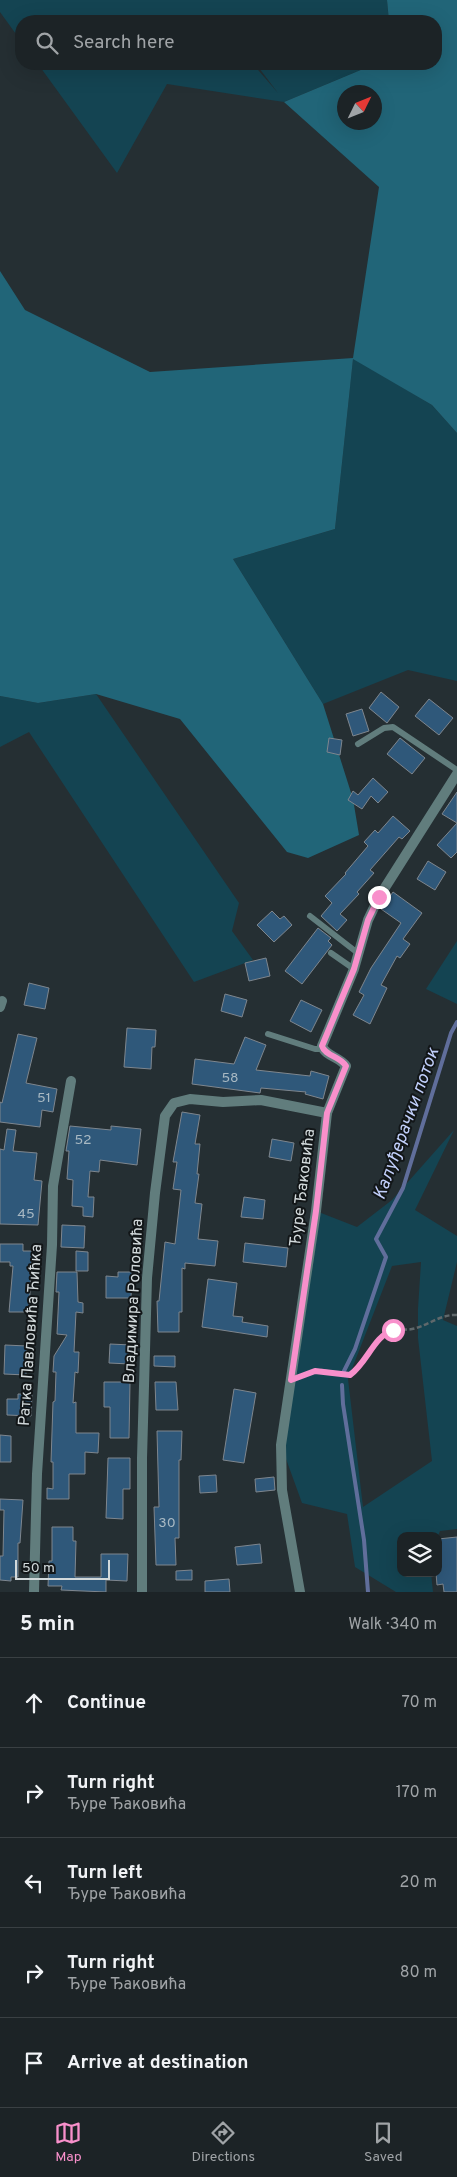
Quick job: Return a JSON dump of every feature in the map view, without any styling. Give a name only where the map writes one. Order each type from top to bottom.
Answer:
[{"type":"street","points":[[322,1049],[354,969],[368,920],[379,897],[457,774]]},
{"type":"street","name":"Ђуре Ђаковића","points":[[300,1592],[280,1472],[281,1444],[316,1211],[327,1113],[346,1066],[337,1057],[322,1049]]},
{"type":"street","name":"Ратка Павловића Ћићка","points":[[34,1592],[37,1474],[52,1245],[53,1186],[71,1082]]},
{"type":"street","name":"Владимира Роловића","points":[[142,1592],[142,1458],[147,1278],[165,1116],[174,1104],[181,1100],[223,1102],[261,1100],[327,1113]]},
{"type":"lane","points":[[358,744],[384,728],[393,727],[457,770]]},
{"type":"lane","points":[[310,916],[359,954]]},
{"type":"lane","points":[[332,953],[354,969]]},
{"type":"lane","points":[[268,1034],[315,1050],[322,1049]]},
{"type":"path","points":[[291,1380],[315,1371],[350,1375],[388,1332],[413,1329],[436,1319],[457,1315]]},
{"type":"shaded area","points":[[0,0],[387,0],[388,15],[15,15],[15,33],[0,12]]},
{"type":"shaded area","points":[[387,0],[457,0],[457,433],[432,405],[353,359],[335,529],[233,559],[323,704],[353,799],[359,835],[308,858],[287,852],[180,719],[96,694],[38,703],[0,696],[0,271],[25,310],[150,372],[353,358],[379,187],[284,102],[361,70],[442,70],[442,15],[388,15]]},
{"type":"shaded area","points":[[42,70],[258,70],[278,93],[261,70],[361,70],[284,102],[167,84],[117,173]]},
{"type":"shaded area","points":[[353,358],[432,405],[457,433],[457,681],[408,670],[323,704],[233,559],[335,529]]},
{"type":"shaded area","points":[[96,694],[239,903],[232,931],[253,960],[194,982],[29,732],[0,747],[0,696],[38,703]]},
{"type":"shaded area","points":[[457,941],[457,1004],[426,989]]},
{"type":"shaded area","points":[[454,1130],[415,1210],[457,1236],[457,1262],[443,1320],[457,1326],[457,1529],[440,1532],[397,1532],[397,1577],[431,1577],[433,1592],[396,1592],[355,1567],[347,1514],[302,1503],[281,1445],[316,1211],[357,1227],[392,1200]],"holes":[[[421,1262],[418,1338],[432,1461],[363,1507],[348,1379],[392,1266]]]},
{"type":"building","points":[[381,692],[399,707],[387,723],[369,708]]},
{"type":"building","points":[[429,699],[453,718],[439,735],[415,716]]},
{"type":"building","points":[[362,709],[369,731],[353,736],[346,714]]},
{"type":"building","points":[[329,738],[342,740],[340,755],[327,752]]},
{"type":"building","points":[[400,738],[425,758],[412,774],[387,754]]},
{"type":"building","points":[[373,778],[388,792],[378,803],[371,796],[362,809],[348,800],[353,791],[358,795]]},
{"type":"building","points":[[457,792],[457,823],[442,814]]},
{"type":"building","points":[[393,816],[410,831],[402,839],[399,837],[370,870],[374,873],[357,892],[359,894],[340,914],[347,920],[337,931],[321,916],[332,903],[325,896],[346,874],[368,846],[364,842],[375,830],[378,833]]},
{"type":"building","points":[[457,823],[457,852],[451,858],[437,845]]},
{"type":"building","points":[[428,861],[446,872],[435,890],[417,879]]},
{"type":"building","points":[[393,892],[422,913],[403,939],[410,944],[400,958],[397,956],[381,985],[387,988],[370,1024],[353,1015],[364,995],[359,992],[371,968],[401,923],[381,909]]},
{"type":"building","points":[[272,911],[280,919],[284,916],[292,925],[274,942],[257,925]]},
{"type":"building","points":[[318,928],[331,938],[328,941],[332,945],[302,984],[285,971]]},
{"type":"building","points":[[266,958],[270,976],[249,981],[245,963]]},
{"type":"building","points":[[29,983],[49,988],[45,1009],[24,1005]]},
{"type":"building","points":[[225,994],[247,1000],[242,1017],[221,1011]]},
{"type":"building","points":[[301,1000],[322,1010],[311,1032],[290,1021]]},
{"type":"building","points":[[127,1028],[156,1030],[155,1047],[152,1047],[151,1069],[124,1067]]},
{"type":"building","points":[[18,1034],[37,1038],[26,1083],[57,1089],[53,1112],[42,1110],[40,1127],[0,1122],[0,1102],[2,1103]]},
{"type":"building","points":[[245,1037],[266,1045],[256,1070],[310,1076],[311,1071],[329,1076],[323,1099],[305,1094],[306,1092],[261,1088],[260,1093],[192,1084],[195,1059],[234,1064]]},
{"type":"building","points":[[182,1112],[200,1115],[195,1144],[200,1144],[197,1174],[199,1174],[195,1203],[202,1204],[198,1239],[218,1241],[215,1266],[185,1263],[185,1269],[182,1268],[182,1312],[179,1312],[179,1332],[158,1332],[157,1301],[159,1301],[165,1242],[175,1244],[181,1190],[173,1189],[177,1162],[173,1162]]},
{"type":"building","points":[[70,1126],[111,1130],[111,1126],[141,1129],[137,1165],[100,1160],[99,1172],[90,1171],[88,1197],[94,1197],[93,1217],[83,1216],[83,1207],[72,1206],[73,1180],[67,1179],[69,1151],[66,1151]]},
{"type":"building","points":[[7,1129],[16,1130],[13,1151],[37,1153],[34,1180],[42,1181],[38,1225],[0,1224],[0,1149],[4,1150]]},
{"type":"building","points":[[272,1139],[294,1143],[291,1161],[269,1157]]},
{"type":"building","points":[[244,1197],[265,1200],[263,1219],[241,1217]]},
{"type":"building","points":[[62,1225],[85,1226],[84,1248],[61,1247]]},
{"type":"building","points":[[245,1243],[288,1248],[286,1267],[243,1262]]},
{"type":"building","points":[[0,1244],[23,1244],[23,1251],[32,1251],[29,1312],[9,1312],[13,1266],[10,1266],[10,1262],[0,1262]]},
{"type":"building","points":[[76,1251],[88,1252],[88,1271],[76,1271]]},
{"type":"building","points":[[57,1272],[77,1272],[78,1302],[83,1303],[83,1313],[76,1312],[74,1352],[79,1352],[78,1373],[75,1372],[73,1403],[76,1402],[76,1433],[99,1433],[98,1453],[85,1452],[85,1474],[69,1474],[69,1499],[47,1499],[47,1488],[53,1489],[53,1462],[51,1462],[56,1372],[53,1372],[54,1356],[67,1335],[57,1334],[59,1292],[56,1292]]},
{"type":"building","points":[[118,1272],[132,1272],[131,1298],[106,1298],[106,1276],[118,1277]]},
{"type":"building","points":[[208,1279],[237,1283],[233,1316],[243,1317],[242,1322],[268,1326],[267,1337],[202,1327]]},
{"type":"building","points":[[110,1344],[131,1345],[130,1364],[109,1363]]},
{"type":"building","points":[[5,1345],[27,1346],[26,1375],[4,1374]]},
{"type":"building","points":[[154,1356],[175,1356],[175,1367],[154,1366]]},
{"type":"building","points":[[104,1382],[130,1382],[129,1438],[110,1438],[110,1407],[104,1407]]},
{"type":"building","points":[[155,1382],[176,1382],[178,1410],[156,1410]]},
{"type":"building","points":[[234,1389],[256,1393],[244,1463],[223,1460]]},
{"type":"building","points":[[18,1394],[32,1394],[31,1416],[7,1415],[7,1399],[18,1399]]},
{"type":"building","points":[[157,1431],[182,1431],[181,1460],[179,1460],[179,1538],[175,1538],[176,1565],[156,1565],[154,1507],[159,1507]]},
{"type":"building","points":[[0,1435],[11,1436],[11,1462],[0,1462]]},
{"type":"building","points":[[108,1458],[130,1458],[130,1489],[123,1489],[123,1519],[106,1518]]},
{"type":"building","points":[[216,1475],[217,1492],[200,1493],[199,1476]]},
{"type":"building","points":[[274,1477],[275,1490],[256,1492],[255,1479]]},
{"type":"building","points":[[0,1499],[23,1500],[20,1543],[18,1543],[18,1577],[11,1577],[11,1581],[0,1580],[0,1556],[3,1556],[4,1510],[0,1510]]},
{"type":"building","points":[[52,1527],[73,1527],[73,1541],[76,1541],[75,1577],[101,1577],[101,1554],[128,1554],[127,1581],[106,1580],[106,1592],[61,1590],[62,1586],[48,1586],[49,1561],[52,1561]]},
{"type":"building","points":[[457,1537],[457,1592],[444,1592],[443,1584],[437,1585],[436,1577],[442,1577],[442,1539]]},
{"type":"building","points":[[260,1544],[262,1563],[237,1565],[235,1547]]},
{"type":"building","points":[[192,1570],[192,1580],[176,1580],[176,1571]]},
{"type":"building","points":[[229,1579],[230,1592],[205,1592],[205,1581]]},
{"type":"waterway","name":"Калуђерачки поток","points":[[343,1373],[355,1349],[386,1257],[376,1239],[403,1188],[451,1033],[457,1022]]},
{"type":"waterway","name":"Калуђерачки поток","points":[[342,1385],[343,1404],[364,1540],[368,1592]]},
{"type":"route","points":[[379,897],[368,920],[354,969],[322,1046],[322,1049],[337,1057],[346,1066],[327,1113],[316,1211],[291,1380],[322,1370],[346,1376],[350,1375],[366,1359],[382,1336],[393,1330]]}]
